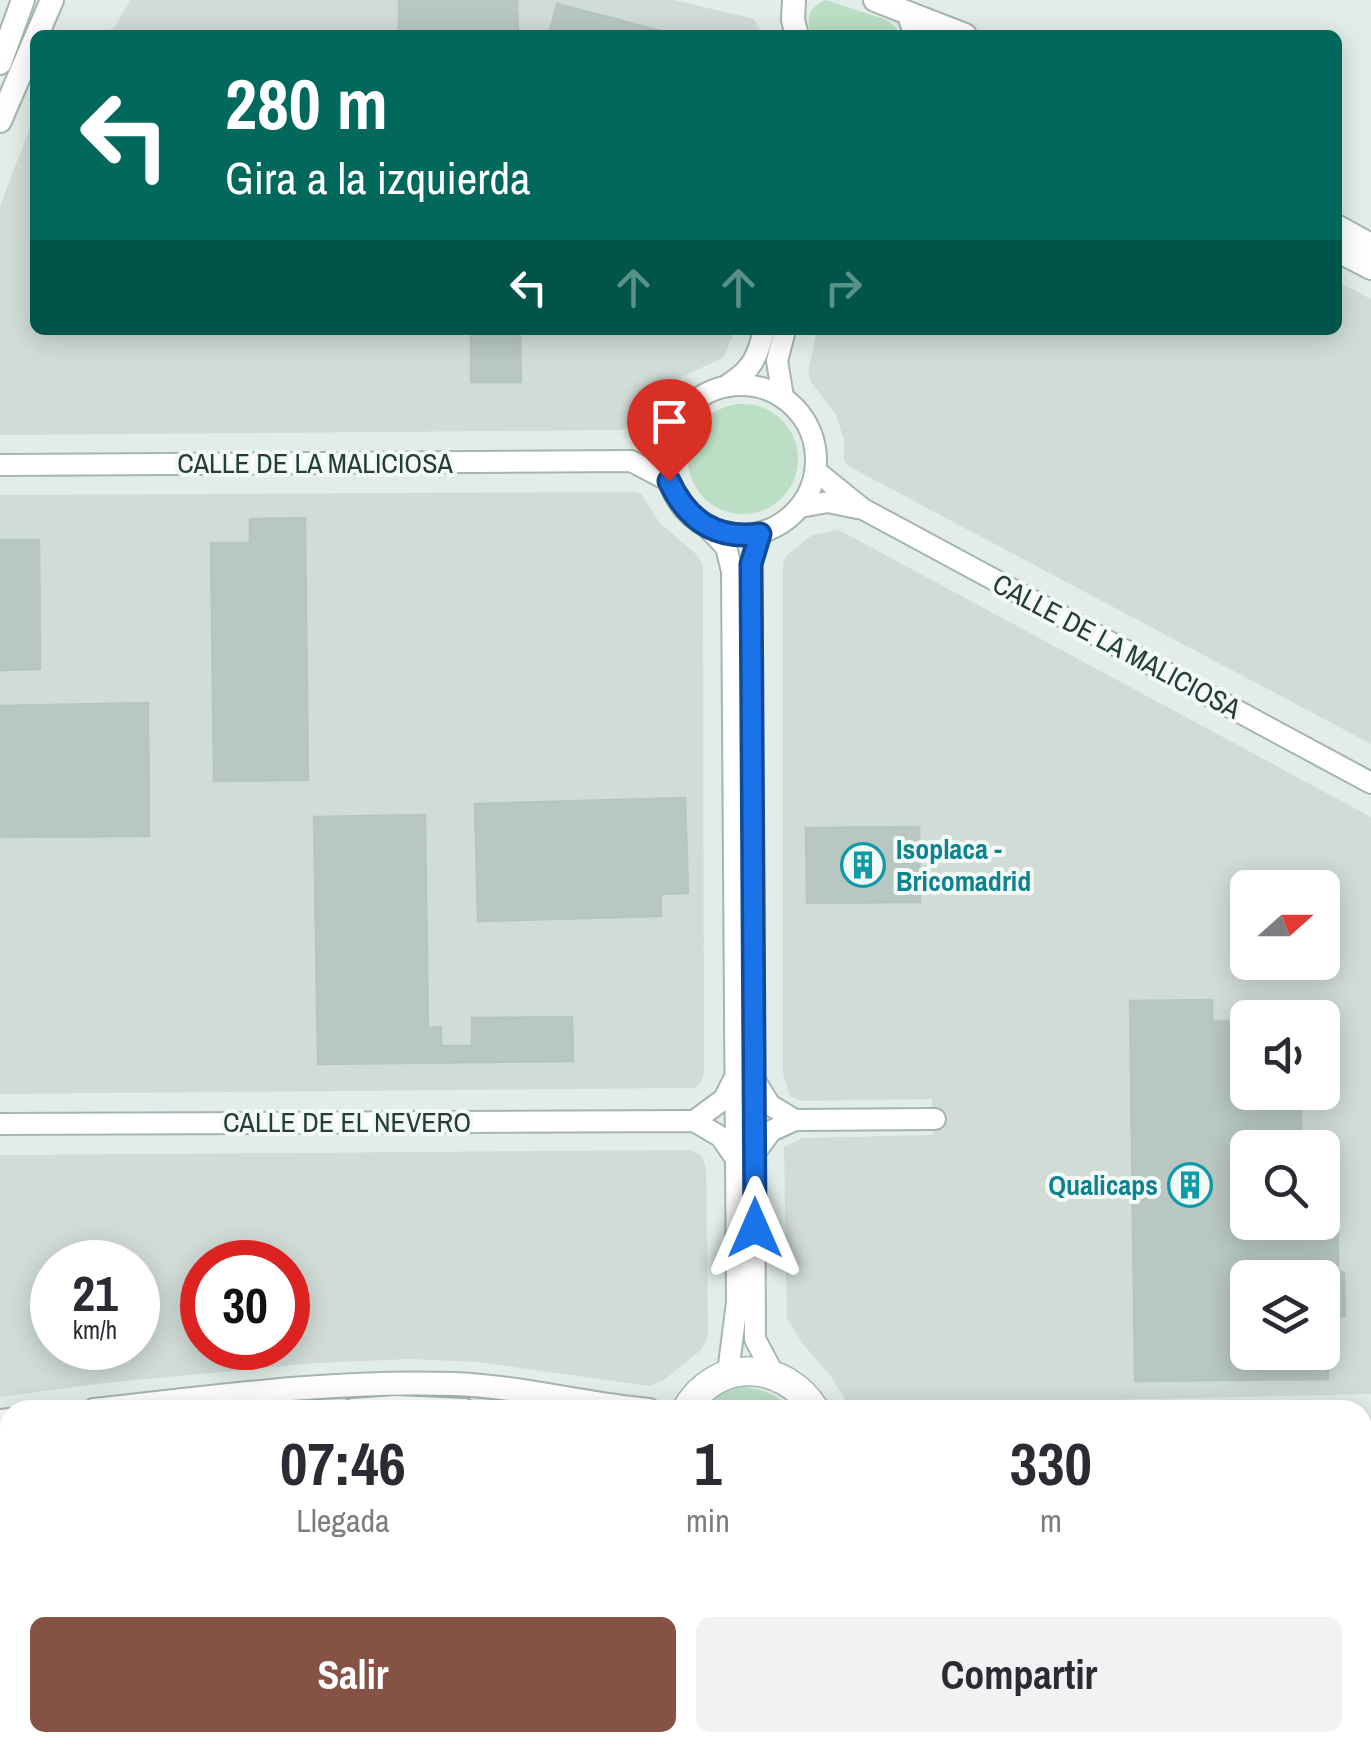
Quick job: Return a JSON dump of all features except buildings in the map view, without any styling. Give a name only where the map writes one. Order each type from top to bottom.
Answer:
[{"type":"main road","points":[[693,1400],[708,1383],[728,1373],[750,1370],[792,1383],[806,1400]]},
{"type":"street","points":[[0,63],[23,0]]},
{"type":"street","points":[[39,30],[52,0]]},
{"type":"street","points":[[777,0],[795,18]]},
{"type":"street","points":[[875,0],[912,24],[941,30]]},
{"type":"street","points":[[0,121],[30,51]]},
{"type":"street","points":[[1342,229],[1371,245]]},
{"type":"street","points":[[1342,254],[1371,268]]},
{"type":"street","points":[[631,461],[672,430],[694,401],[747,373],[757,358],[763,335]]},
{"type":"street","points":[[783,397],[777,361],[785,335]]},
{"type":"street","points":[[708,528],[742,536],[775,528],[800,507],[816,471],[816,450],[799,412],[783,397],[746,385],[726,386]]},
{"type":"street","points":[[672,430],[666,456],[669,481],[684,508],[726,547],[732,571],[745,1157],[755,1339],[773,1374]]},
{"type":"street","name":"CALLE DE LA MALICIOSA","points":[[0,465],[631,461],[669,481]]},
{"type":"street","name":"CALLE DE LA MALICIOSA","points":[[816,471],[864,509],[1371,783]]},
{"type":"street","name":"CALLE DE LA MALICIOSA","points":[[800,507],[828,502],[864,509]]},
{"type":"street","points":[[745,1157],[694,1121],[744,1078],[751,564],[760,534]]},
{"type":"street","points":[[744,1078],[770,1105],[796,1120]]},
{"type":"street","points":[[728,1373],[737,1302],[745,1157],[771,1131],[796,1120],[935,1120]]},
{"type":"street","name":"CALLE DE EL NEVERO","points":[[0,1124],[694,1121]]},
{"type":"street","points":[[189,1400],[384,1384],[456,1384],[575,1400]]},
{"type":"shaded area","points":[[130,0],[674,0],[754,19],[760,30],[110,30]]},
{"type":"shaded area","points":[[30,127],[30,335],[733,335],[723,358],[681,377],[661,396],[643,423],[620,430],[0,435],[0,206]]},
{"type":"shaded area","points":[[1342,284],[1371,299],[1371,744],[848,466],[836,415],[808,372],[816,335],[1342,335]]},
{"type":"shaded area","points":[[641,494],[659,522],[697,555],[703,566],[701,1082],[694,1088],[0,1094],[0,495]]},
{"type":"shaded area","points":[[839,530],[1371,817],[1371,1394],[846,1400],[802,1343],[787,1318],[784,1147],[802,1138],[933,1135],[932,1099],[801,1101],[790,1096],[783,1073],[783,563],[812,535]]},
{"type":"shaded area","points":[[691,1150],[702,1156],[706,1168],[708,1336],[701,1350],[664,1380],[649,1386],[478,1362],[411,1359],[310,1364],[310,1240],[180,1240],[180,1370],[242,1370],[0,1397],[0,1155]]},
{"type":"green space","points":[[826,0],[887,20],[897,30],[811,30],[810,14]]},
{"type":"green space","points":[[743,404],[764,408],[782,420],[794,438],[798,459],[794,480],[782,498],[764,510],[743,514],[722,510],[704,498],[692,480],[688,459],[692,438],[704,420],[722,408]]},
{"type":"green space","points":[[757,1389],[781,1400],[714,1400],[724,1391]]},
{"type":"place","name":"Isoplaca - Bricomadrid","points":[[863,865]]},
{"type":"place","name":"Qualicaps","points":[[1190,1185]]},
{"type":"route","points":[[669,481],[691,516],[708,528],[742,536],[760,534],[751,564],[755,1228]]}]
